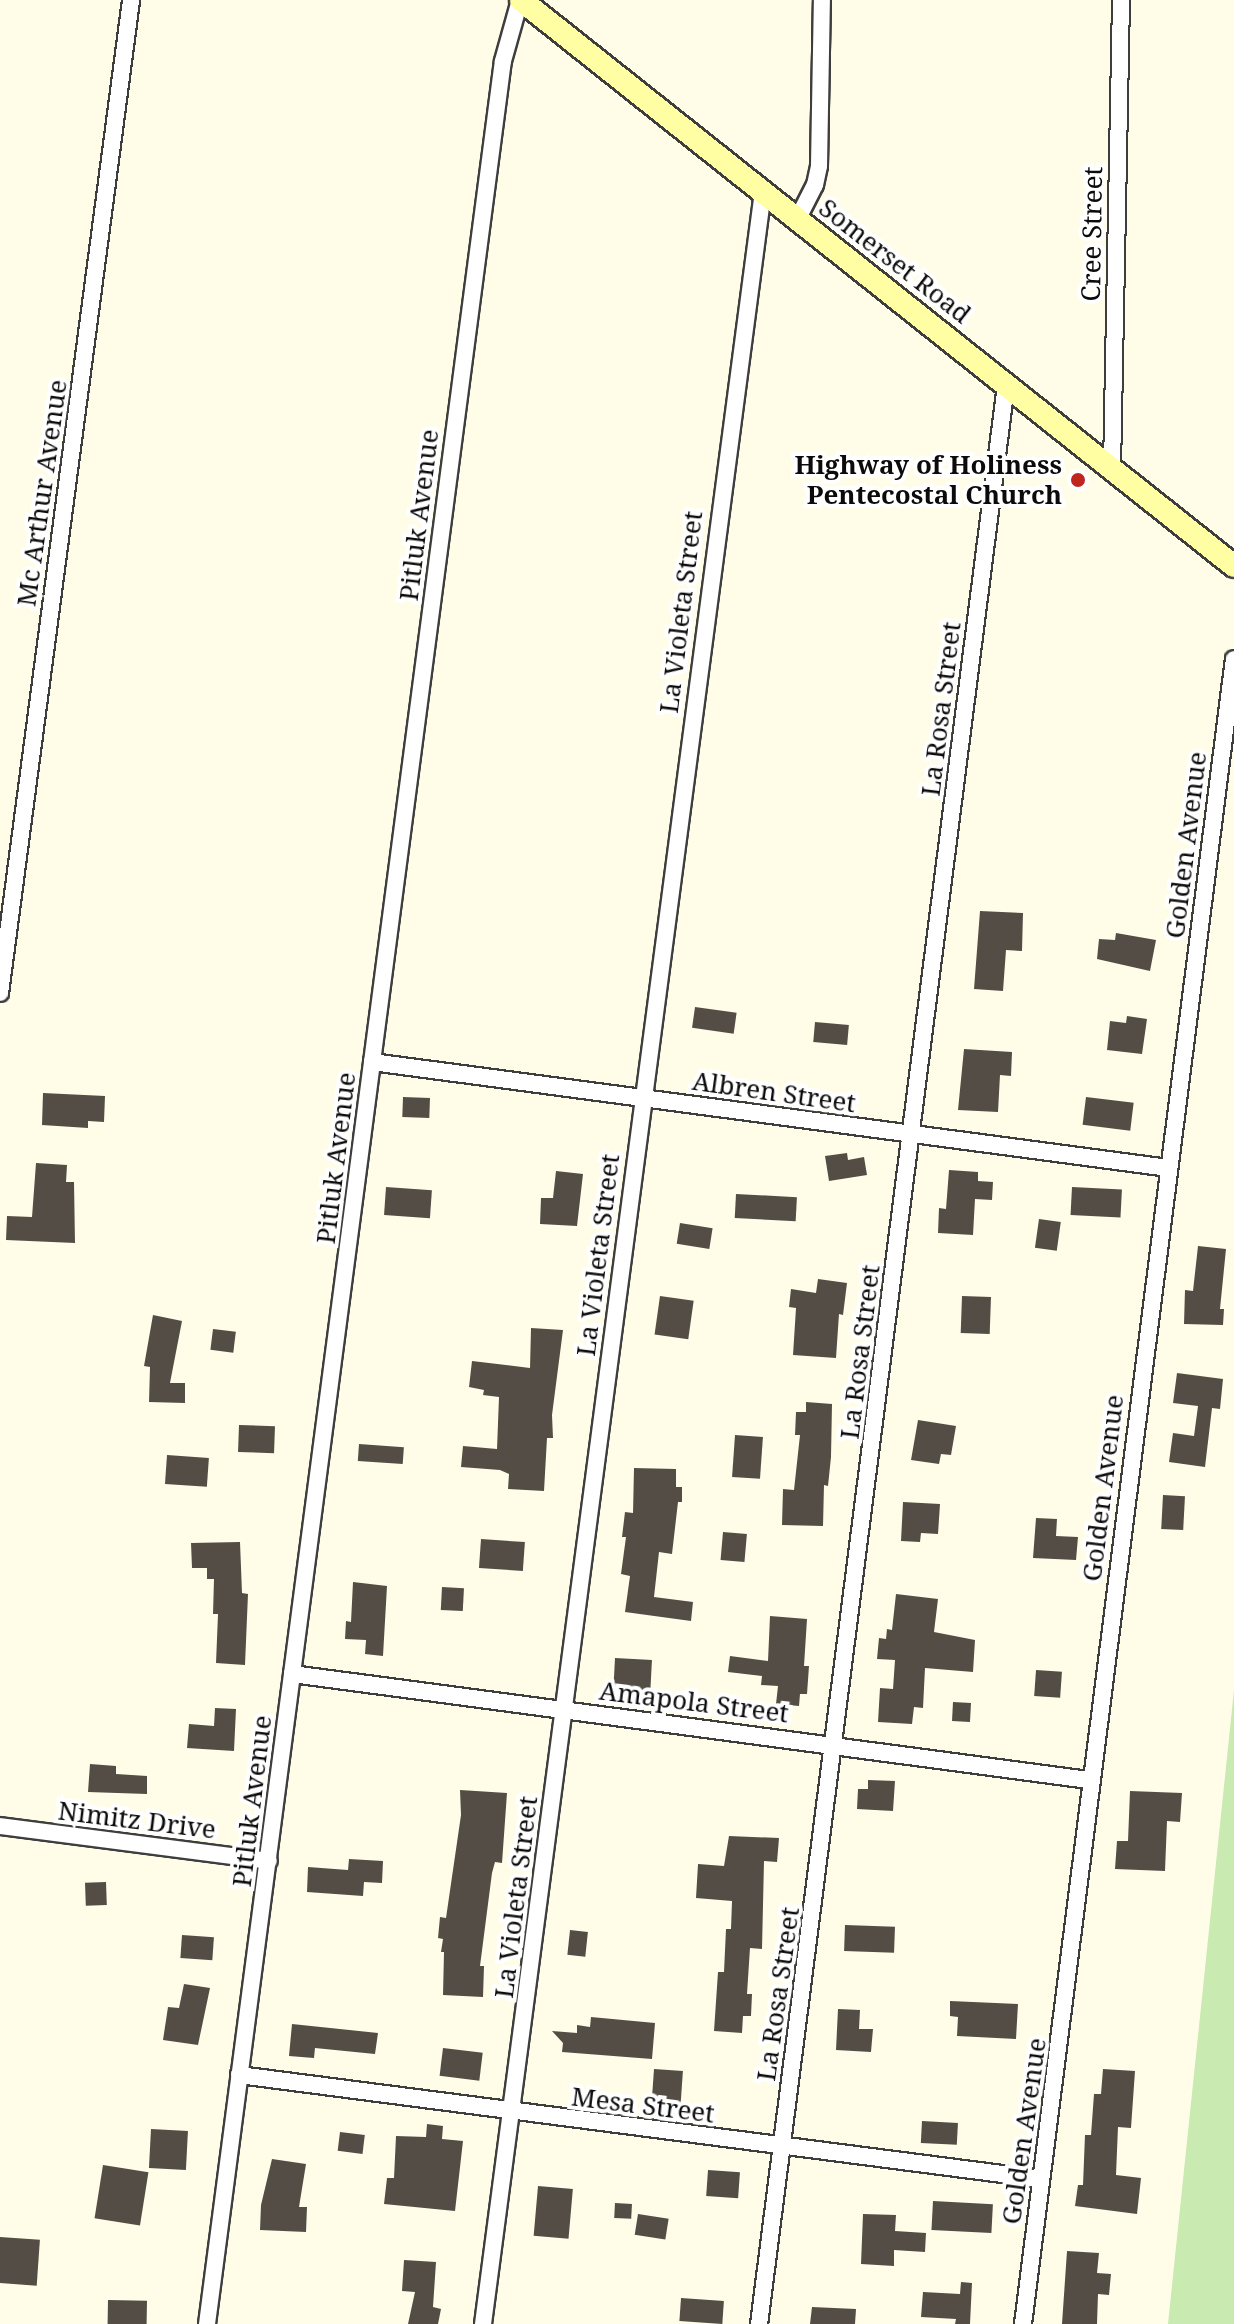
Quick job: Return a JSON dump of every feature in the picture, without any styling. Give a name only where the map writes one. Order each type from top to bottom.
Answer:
[{"type":"main road","name":"Somerset Road","points":[[520,0],[1234,566]]},
{"type":"street","name":"Mc Arthur Avenue","points":[[0,993],[131,0]]},
{"type":"street","name":"Pitluk Avenue","points":[[207,2324],[503,61],[520,0]]},
{"type":"street","points":[[797,220],[815,185],[819,166],[822,0]]},
{"type":"street","name":"Cree Street","points":[[1112,469],[1121,0]]},
{"type":"street","name":"La Violeta Street","points":[[483,2324],[763,192]]},
{"type":"street","name":"La Rosa Street","points":[[759,2324],[1006,385]]},
{"type":"street","name":"Golden Avenue","points":[[1023,2324],[1079,1898],[1089,1780],[1234,659]]},
{"type":"street","name":"Albren Street","points":[[372,1062],[1169,1168]]},
{"type":"street","name":"Amapola Street","points":[[292,1674],[1089,1780]]},
{"type":"street","name":"Nimitz Drive","points":[[0,1826],[269,1861]]},
{"type":"street","name":"Mesa Street","points":[[239,2075],[512,2113],[1041,2179]]},
{"type":"green space","points":[[1234,1690],[1234,2324],[1168,2324]]},
{"type":"building","points":[[980,911],[1023,913],[1022,951],[1006,950],[1003,991],[974,989]]},
{"type":"building","points":[[1116,933],[1156,940],[1150,971],[1097,959],[1099,939],[1115,940]]},
{"type":"building","points":[[695,1007],[737,1013],[734,1034],[692,1028]]},
{"type":"building","points":[[1127,1016],[1147,1019],[1142,1054],[1107,1050],[1110,1021],[1126,1023]]},
{"type":"building","points":[[815,1022],[849,1025],[847,1045],[813,1042]]},
{"type":"building","points":[[964,1049],[1012,1052],[1011,1076],[1000,1075],[998,1112],[958,1110]]},
{"type":"building","points":[[43,1093],[105,1096],[104,1122],[88,1121],[88,1128],[42,1125]]},
{"type":"building","points":[[403,1097],[430,1098],[429,1118],[402,1117]]},
{"type":"building","points":[[1086,1097],[1134,1103],[1130,1131],[1083,1125]]},
{"type":"building","points":[[847,1153],[848,1160],[864,1157],[867,1175],[829,1181],[825,1156]]},
{"type":"building","points":[[36,1163],[67,1165],[66,1182],[74,1182],[75,1243],[6,1240],[7,1216],[32,1217]]},
{"type":"building","points":[[949,1170],[978,1172],[978,1181],[993,1182],[992,1200],[975,1199],[973,1235],[938,1233],[939,1208],[946,1209]]},
{"type":"building","points":[[556,1171],[583,1174],[577,1226],[540,1224],[541,1198],[553,1198]]},
{"type":"building","points":[[386,1187],[432,1190],[430,1218],[384,1215]]},
{"type":"building","points":[[1072,1187],[1122,1190],[1120,1218],[1071,1215]]},
{"type":"building","points":[[736,1194],[797,1197],[796,1221],[735,1218]]},
{"type":"building","points":[[1039,1219],[1061,1222],[1057,1251],[1035,1248]]},
{"type":"building","points":[[680,1223],[713,1228],[709,1249],[677,1244]]},
{"type":"building","points":[[1198,1246],[1226,1249],[1220,1309],[1224,1309],[1223,1325],[1184,1324],[1185,1290],[1193,1291]]},
{"type":"building","points":[[818,1279],[847,1283],[843,1315],[839,1314],[836,1358],[793,1355],[796,1308],[789,1307],[791,1289],[816,1293]]},
{"type":"building","points":[[660,1296],[694,1301],[688,1339],[655,1335]]},
{"type":"building","points":[[962,1296],[991,1297],[990,1334],[961,1333]]},
{"type":"building","points":[[153,1315],[182,1321],[170,1383],[185,1383],[185,1403],[149,1402],[150,1367],[144,1366]]},
{"type":"building","points":[[531,1328],[563,1330],[552,1415],[553,1438],[547,1438],[544,1491],[508,1489],[509,1474],[500,1470],[461,1467],[463,1446],[497,1449],[499,1397],[483,1395],[484,1390],[469,1387],[472,1361],[530,1368]]},
{"type":"building","points":[[213,1329],[236,1332],[233,1353],[210,1350]]},
{"type":"building","points":[[1177,1373],[1223,1379],[1220,1409],[1212,1408],[1205,1467],[1169,1462],[1173,1433],[1194,1436],[1198,1406],[1173,1403]]},
{"type":"building","points":[[806,1402],[832,1404],[831,1457],[828,1486],[824,1485],[823,1526],[782,1525],[783,1489],[794,1490],[800,1435],[795,1435],[796,1412],[806,1412]]},
{"type":"building","points":[[918,1420],[956,1426],[951,1455],[941,1454],[939,1464],[911,1460]]},
{"type":"building","points":[[239,1425],[275,1426],[274,1453],[238,1452]]},
{"type":"building","points":[[735,1435],[763,1437],[760,1479],[732,1477]]},
{"type":"building","points":[[359,1444],[404,1447],[403,1464],[358,1461]]},
{"type":"building","points":[[167,1455],[209,1458],[207,1487],[165,1484]]},
{"type":"building","points":[[634,1468],[676,1469],[676,1487],[682,1487],[682,1502],[678,1502],[672,1554],[659,1552],[654,1597],[693,1602],[691,1621],[625,1612],[630,1576],[621,1574],[626,1537],[622,1537],[625,1512],[633,1513]]},
{"type":"building","points":[[1163,1495],[1185,1496],[1183,1530],[1161,1529]]},
{"type":"building","points":[[903,1502],[940,1504],[938,1534],[921,1533],[920,1542],[901,1541]]},
{"type":"building","points":[[1036,1518],[1057,1519],[1056,1536],[1078,1537],[1076,1560],[1033,1558]]},
{"type":"building","points":[[723,1532],[747,1534],[744,1562],[721,1560]]},
{"type":"building","points":[[481,1539],[525,1542],[523,1571],[479,1568]]},
{"type":"building","points":[[240,1542],[242,1593],[248,1594],[245,1665],[216,1663],[218,1614],[213,1614],[214,1579],[207,1579],[207,1568],[192,1568],[191,1543]]},
{"type":"building","points":[[353,1582],[387,1586],[383,1656],[365,1654],[366,1640],[345,1639],[346,1621],[351,1622]]},
{"type":"building","points":[[442,1587],[464,1588],[463,1611],[441,1610]]},
{"type":"building","points":[[896,1594],[938,1599],[934,1632],[975,1640],[973,1672],[925,1668],[923,1708],[914,1707],[912,1724],[878,1722],[880,1688],[893,1689],[895,1660],[877,1659],[879,1638],[886,1639],[887,1629],[892,1630]]},
{"type":"building","points":[[770,1616],[807,1619],[804,1666],[809,1666],[807,1694],[800,1694],[799,1706],[776,1704],[778,1686],[761,1685],[762,1676],[728,1672],[730,1656],[768,1661]]},
{"type":"building","points":[[615,1658],[652,1660],[650,1694],[613,1692]]},
{"type":"building","points":[[1036,1670],[1062,1672],[1060,1698],[1034,1696]]},
{"type":"building","points":[[953,1702],[971,1703],[970,1722],[952,1721]]},
{"type":"building","points":[[215,1708],[236,1709],[234,1751],[187,1748],[189,1724],[214,1726]]},
{"type":"building","points":[[90,1764],[116,1766],[116,1774],[147,1776],[147,1794],[88,1792]]},
{"type":"building","points":[[868,1780],[895,1781],[893,1811],[857,1809],[858,1789],[868,1789]]},
{"type":"building","points":[[460,1790],[507,1793],[502,1863],[495,1862],[492,1873],[480,1966],[484,1966],[483,1997],[443,1995],[443,1939],[438,1938],[440,1917],[446,1918],[461,1815]]},
{"type":"building","points":[[1130,1791],[1182,1793],[1180,1822],[1167,1821],[1165,1871],[1115,1869],[1117,1841],[1128,1841]]},
{"type":"building","points":[[729,1836],[779,1838],[777,1862],[764,1861],[762,1949],[750,1948],[747,1994],[752,1994],[751,2016],[743,2016],[742,2033],[714,2031],[718,1972],[724,1972],[726,1929],[731,1929],[732,1901],[696,1898],[698,1864],[724,1866]]},
{"type":"building","points":[[349,1859],[383,1861],[382,1883],[364,1882],[363,1896],[307,1892],[308,1867],[348,1870]]},
{"type":"building","points":[[106,1882],[107,1905],[86,1906],[85,1883]]},
{"type":"building","points":[[845,1925],[895,1927],[894,1953],[844,1951]]},
{"type":"building","points":[[570,1930],[588,1932],[585,1957],[567,1955]]},
{"type":"building","points":[[182,1935],[214,1937],[212,1960],[180,1958]]},
{"type":"building","points":[[184,1984],[210,1988],[198,2045],[163,2040],[168,2007],[179,2008]]},
{"type":"building","points":[[950,2001],[1018,2004],[1016,2039],[957,2036],[958,2017],[950,2016]]},
{"type":"building","points":[[838,2009],[860,2010],[859,2029],[873,2029],[871,2052],[836,2050]]},
{"type":"building","points":[[591,2017],[655,2023],[652,2059],[562,2052],[563,2043],[552,2031],[577,2033],[577,2025],[590,2027]]},
{"type":"building","points":[[292,2024],[378,2033],[375,2054],[315,2048],[314,2058],[289,2056]]},
{"type":"building","points":[[443,2048],[483,2053],[479,2081],[440,2076]]},
{"type":"building","points":[[654,2069],[683,2071],[680,2106],[652,2104]]},
{"type":"building","points":[[1103,2069],[1135,2071],[1131,2128],[1118,2127],[1116,2175],[1141,2178],[1137,2214],[1075,2206],[1078,2185],[1083,2185],[1085,2135],[1091,2135],[1094,2094],[1101,2094]]},
{"type":"building","points":[[922,2121],[958,2123],[957,2145],[921,2143]]},
{"type":"building","points":[[427,2124],[443,2126],[442,2139],[463,2141],[455,2211],[384,2204],[387,2178],[394,2178],[396,2136],[426,2137]]},
{"type":"building","points":[[151,2129],[188,2131],[186,2170],[149,2168]]},
{"type":"building","points":[[340,2132],[365,2135],[362,2154],[338,2151]]},
{"type":"building","points":[[272,2159],[306,2164],[299,2207],[307,2207],[306,2232],[260,2230],[261,2205]]},
{"type":"building","points":[[103,2165],[148,2172],[140,2226],[95,2218]]},
{"type":"building","points":[[708,2170],[740,2172],[738,2198],[706,2196]]},
{"type":"building","points":[[538,2186],[573,2189],[569,2239],[534,2236]]},
{"type":"building","points":[[933,2201],[993,2204],[991,2233],[931,2230]]},
{"type":"building","points":[[615,2203],[632,2204],[631,2219],[614,2218]]},
{"type":"building","points":[[638,2214],[669,2219],[665,2240],[635,2235]]},
{"type":"building","points":[[863,2214],[896,2215],[895,2231],[926,2233],[925,2252],[894,2250],[894,2266],[861,2264]]},
{"type":"building","points":[[0,2237],[40,2240],[37,2286],[0,2283]]},
{"type":"building","points":[[1067,2251],[1099,2253],[1097,2273],[1111,2274],[1109,2295],[1098,2294],[1097,2324],[1062,2324]]},
{"type":"building","points":[[404,2260],[436,2262],[433,2307],[441,2309],[438,2324],[408,2324],[415,2292],[402,2291]]},
{"type":"building","points":[[961,2282],[972,2283],[970,2324],[955,2324],[956,2319],[921,2317],[923,2292],[960,2294]]},
{"type":"building","points":[[681,2298],[724,2301],[722,2324],[679,2321]]},
{"type":"building","points":[[108,2300],[147,2301],[147,2324],[108,2324]]},
{"type":"building","points":[[812,2307],[856,2309],[855,2324],[810,2324]]},
{"type":"place","name":"Highway of Holiness Pentecostal Church","points":[[1078,480]]}]
